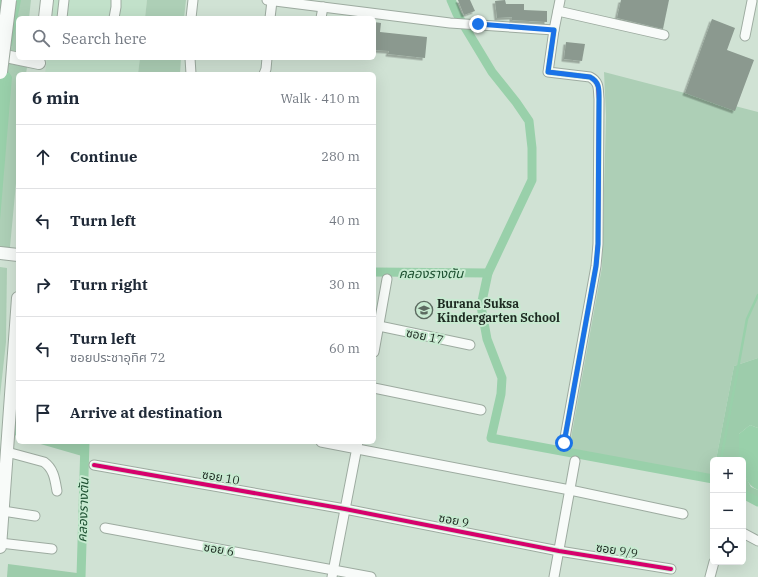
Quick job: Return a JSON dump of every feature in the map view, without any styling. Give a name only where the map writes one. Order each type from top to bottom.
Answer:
[{"type":"highway","points":[[0,72],[9,0]]},
{"type":"main road","points":[[44,16],[47,0]]},
{"type":"main road","points":[[0,55],[16,59]]},
{"type":"main road","points":[[20,60],[39,65]]},
{"type":"main road","points":[[0,253],[16,255]]},
{"type":"main road","points":[[0,547],[3,511],[2,488],[7,452],[16,326]]},
{"type":"street","points":[[62,16],[64,0]]},
{"type":"street","points":[[114,16],[116,0]]},
{"type":"street","points":[[192,16],[193,0]]},
{"type":"street","points":[[270,16],[270,0],[323,7],[340,14],[364,16]]},
{"type":"street","points":[[560,0],[548,72],[590,77],[595,79],[598,84],[599,99],[598,244],[564,443]]},
{"type":"street","points":[[744,36],[753,2]]},
{"type":"street","points":[[321,16],[323,7]]},
{"type":"street","points":[[558,11],[664,35]]},
{"type":"street","points":[[376,17],[554,30]]},
{"type":"street","points":[[190,60],[191,72]]},
{"type":"street","points":[[265,72],[267,60]]},
{"type":"street","points":[[376,342],[387,278]]},
{"type":"street","name":"ซอย 17","points":[[379,326],[470,345]]},
{"type":"street","points":[[376,388],[480,410]]},
{"type":"street","points":[[345,444],[357,445],[683,514]]},
{"type":"street","points":[[333,573],[357,445]]},
{"type":"street","points":[[7,452],[44,462],[48,465],[53,473],[57,491]]},
{"type":"street","points":[[554,577],[575,461]]},
{"type":"street","name":"ซอย 10","points":[[94,464],[345,509]]},
{"type":"street","name":"ซอย 9","points":[[345,509],[559,551]]},
{"type":"street","points":[[3,511],[34,516]]},
{"type":"street","name":"ซอย 6","points":[[105,528],[333,573],[371,577]]},
{"type":"street","points":[[746,535],[758,541]]},
{"type":"street","points":[[0,542],[52,549]]},
{"type":"street","name":"ซอย 9/9","points":[[559,551],[671,569]]},
{"type":"street","points":[[710,577],[713,565]]},
{"type":"shaded area","points":[[0,0],[31,0],[29,16],[16,16],[16,54],[0,50]]},
{"type":"shaded area","points":[[0,0],[21,0],[18,16],[16,16],[16,26],[12,46],[0,45]]},
{"type":"shaded area","points":[[54,0],[147,0],[145,16],[52,16]]},
{"type":"shaded area","points":[[147,0],[186,0],[184,16],[145,16]]},
{"type":"shaded area","points":[[47,60],[140,60],[138,72],[45,72]]},
{"type":"shaded area","points":[[140,60],[181,60],[180,72],[138,72]]},
{"type":"shaded area","points":[[0,62],[27,67],[26,72],[16,72],[16,183],[10,247],[0,248]]},
{"type":"shaded area","points":[[0,67],[7,69],[12,77],[0,220]]},
{"type":"shaded area","points":[[604,72],[758,112],[758,358],[734,366],[717,457],[710,457],[710,474],[569,449],[602,267],[606,116]]},
{"type":"shaded area","points":[[0,267],[7,268],[6,342],[0,396]]},
{"type":"shaded area","points":[[758,358],[758,428],[750,425],[739,434],[739,457],[717,457],[734,366]]},
{"type":"shaded area","points":[[16,412],[16,436],[14,435]]},
{"type":"shaded area","points":[[750,425],[758,428],[758,490],[748,482],[746,478],[746,457],[739,457],[739,434]]},
{"type":"shaded area","points":[[40,444],[83,444],[82,456]]},
{"type":"shaded area","points":[[746,478],[751,487],[758,490],[758,505],[746,499]]},
{"type":"shaded area","points":[[8,564],[77,573],[77,577],[7,577]]},
{"type":"building","points":[[458,0],[470,0],[475,11],[464,15]]},
{"type":"building","points":[[505,0],[506,4],[524,4],[524,10],[547,11],[547,22],[512,20],[512,17],[497,18],[495,1]]},
{"type":"building","points":[[621,0],[669,0],[663,29],[617,18]]},
{"type":"building","points":[[712,19],[735,28],[727,50],[754,60],[735,111],[685,93]]},
{"type":"building","points":[[376,22],[381,23],[380,32],[427,37],[425,58],[388,54],[389,51],[376,50]]},
{"type":"building","points":[[566,42],[585,44],[582,61],[564,59]]},
{"type":"waterway","points":[[451,0],[457,14],[492,72],[529,121],[532,148],[532,180],[488,273],[481,306],[487,339],[502,378],[501,394],[491,438],[710,478]]},
{"type":"waterway","name":"คลองรางตัน","points":[[376,272],[488,273]]},
{"type":"waterway","points":[[722,457],[747,319],[758,295]]},
{"type":"waterway","name":"คลองรางตัน","points":[[81,577],[85,444]]},
{"type":"waterway","points":[[746,496],[758,502]]},
{"type":"cycle path","points":[[554,30],[548,72],[590,77],[597,84],[599,99],[598,244],[596,266],[564,443]]},
{"type":"cycle path","points":[[94,465],[345,509],[559,551],[671,569]]},
{"type":"place","name":"Burana Suksa Kindergarten School","points":[[424,310]]},
{"type":"route","points":[[478,24],[554,30],[548,72],[590,77],[595,79],[598,84],[598,244],[596,266],[564,443]]}]
